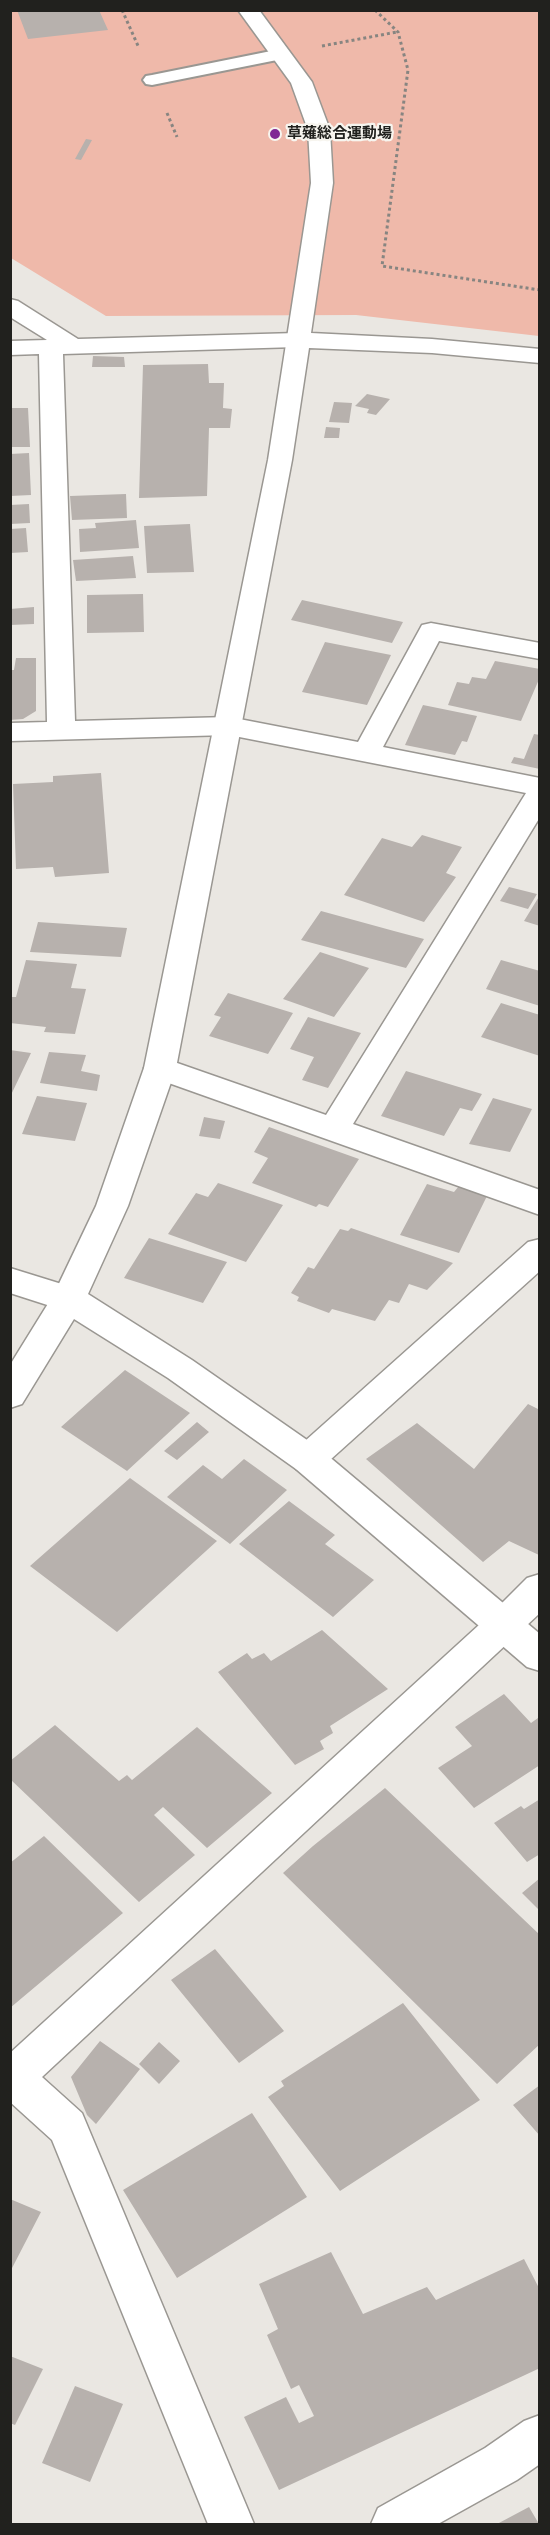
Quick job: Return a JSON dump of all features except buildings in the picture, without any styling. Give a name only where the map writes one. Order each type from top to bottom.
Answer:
[{"type":"street","points":[[10,1395],[69,1299],[112,1206],[160,1068],[280,460],[322,183],[319,130],[301,82],[248,10]]},
{"type":"street","points":[[10,306],[62,347]]},
{"type":"street","points":[[10,348],[297,340],[432,346],[540,356]]},
{"type":"street","points":[[61,730],[62,347]]},
{"type":"street","points":[[366,753],[431,631],[540,651]]},
{"type":"street","points":[[10,732],[229,726],[540,787]]},
{"type":"street","points":[[334,1130],[540,794]]},
{"type":"street","points":[[160,1068],[540,1203]]},
{"type":"street","points":[[308,1459],[540,1251]]},
{"type":"street","points":[[10,1280],[69,1299],[180,1369],[308,1459],[540,1656]]},
{"type":"street","points":[[231,2524],[67,2127],[11,2077],[504,1625],[540,1589]]},
{"type":"street","points":[[394,2524],[501,2464],[540,2438]]},
{"type":"lane","points":[[152,80],[281,54]]},
{"type":"path","points":[[375,10],[398,32],[408,70],[382,266],[540,290]]},
{"type":"path","points":[[281,54],[398,32]]},
{"type":"shaded area","name":"草薙総合運動場","points":[[10,11],[539,11],[539,336],[356,315],[106,316],[11,258]]},
{"type":"place","name":"草薙総合運動場","points":[[275,134]]}]
